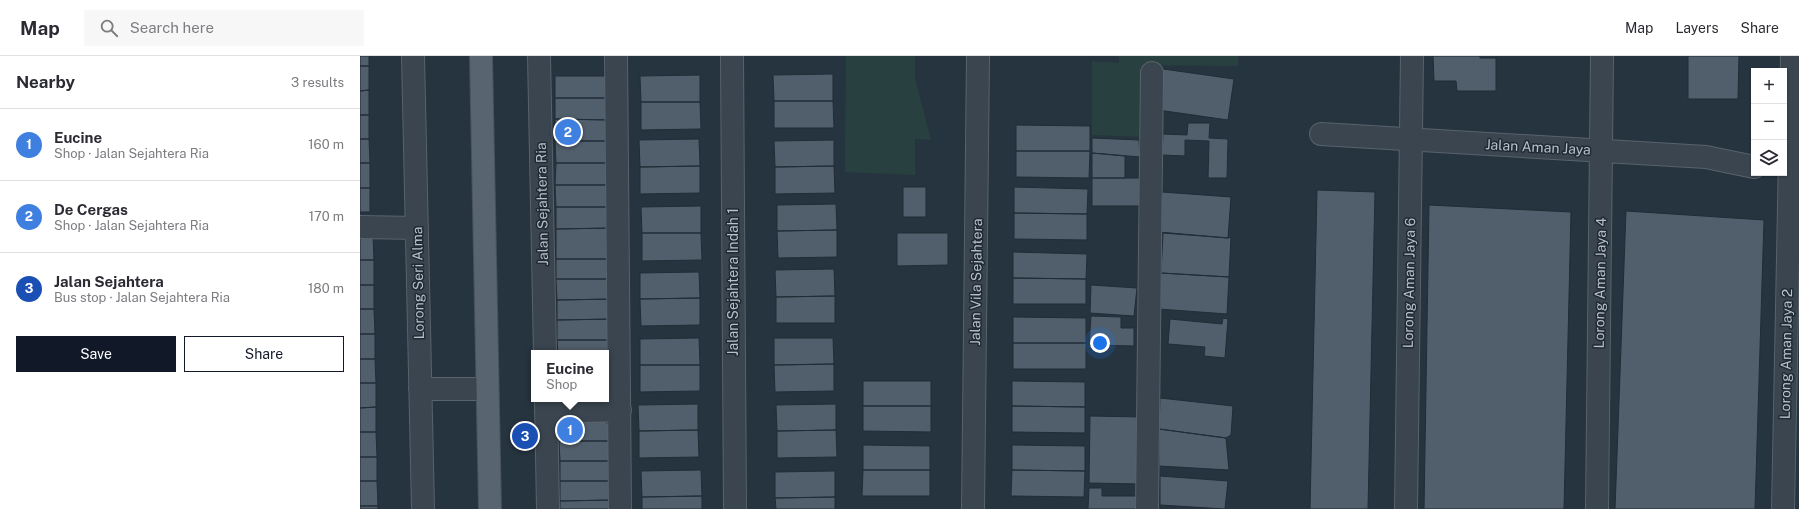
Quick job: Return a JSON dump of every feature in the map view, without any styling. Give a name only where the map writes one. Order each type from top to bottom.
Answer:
[{"type":"main road","points":[[481,56],[490,509]]},
{"type":"street","name":"Lorong Seri Alma","points":[[413,56],[423,509]]},
{"type":"street","name":"Jalan Sejahtera Ria","points":[[539,56],[545,350]]},
{"type":"street","points":[[616,56],[620,509]]},
{"type":"street","name":"Jalan Sejahtera Indah 1","points":[[732,56],[735,509]]},
{"type":"street","name":"Jalan Vila Sejahtera","points":[[973,509],[978,56]]},
{"type":"street","name":"Lorong Aman Jaya 6","points":[[1406,509],[1412,56]]},
{"type":"street","name":"Lorong Aman Jaya 4","points":[[1597,509],[1602,56]]},
{"type":"street","name":"Lorong Aman Jaya 2","points":[[1783,509],[1792,56]]},
{"type":"street","points":[[1147,509],[1152,73]]},
{"type":"street","name":"Jalan Aman Jaya","points":[[1321,134],[1706,157],[1751,166]]},
{"type":"street","points":[[360,227],[417,228]]},
{"type":"street","points":[[420,389],[487,389]]},
{"type":"street","points":[[548,509],[546,406],[620,410]]},
{"type":"green space","points":[[846,56],[915,56],[915,78],[931,140],[915,139],[915,175],[845,172]]},
{"type":"green space","points":[[1119,56],[1238,56],[1238,66],[1145,65],[1145,137],[1092,135],[1092,61],[1119,63]]},
{"type":"building","points":[[360,56],[369,56],[369,66],[360,66]]},
{"type":"building","points":[[1433,56],[1480,56],[1480,58],[1496,58],[1496,91],[1457,91],[1456,81],[1434,81]]},
{"type":"building","points":[[1688,56],[1739,56],[1738,99],[1688,99]]},
{"type":"building","points":[[360,66],[369,66],[369,90],[360,91]]},
{"type":"building","points":[[1156,68],[1234,79],[1228,120],[1158,110]]},
{"type":"building","points":[[833,74],[833,101],[774,101],[773,75]]},
{"type":"building","points":[[700,75],[700,102],[641,102],[640,76]]},
{"type":"building","points":[[555,76],[611,76],[611,98],[555,98]]},
{"type":"building","points":[[369,90],[369,115],[360,115],[360,91]]},
{"type":"building","points":[[555,98],[611,98],[611,120],[555,119]]},
{"type":"building","points":[[774,101],[833,101],[834,128],[774,128]]},
{"type":"building","points":[[641,102],[700,102],[701,129],[641,130]]},
{"type":"building","points":[[360,115],[369,115],[369,139],[360,139]]},
{"type":"building","points":[[555,119],[611,120],[611,141],[555,141]]},
{"type":"building","points":[[1188,123],[1210,123],[1209,138],[1228,139],[1227,178],[1208,178],[1209,141],[1185,140],[1185,156],[1162,155],[1163,134],[1187,135]]},
{"type":"building","points":[[1016,125],[1090,126],[1090,151],[1016,151]]},
{"type":"building","points":[[1092,138],[1139,140],[1140,157],[1092,153]]},
{"type":"building","points":[[360,139],[369,139],[370,163],[360,163]]},
{"type":"building","points":[[699,139],[700,166],[640,167],[639,140]]},
{"type":"building","points":[[834,140],[834,166],[775,167],[774,141]]},
{"type":"building","points":[[555,141],[611,141],[611,163],[556,163]]},
{"type":"building","points":[[1016,151],[1090,151],[1089,178],[1016,177]]},
{"type":"building","points":[[1092,153],[1125,156],[1125,178],[1092,178]]},
{"type":"building","points":[[360,163],[370,163],[370,188],[360,188]]},
{"type":"building","points":[[556,163],[611,163],[612,185],[555,185]]},
{"type":"building","points":[[700,166],[700,193],[640,194],[640,167]]},
{"type":"building","points":[[834,166],[835,193],[775,194],[775,167]]},
{"type":"building","points":[[1092,178],[1143,178],[1143,206],[1092,206]]},
{"type":"building","points":[[555,185],[612,185],[611,207],[556,207]]},
{"type":"building","points":[[903,187],[926,187],[926,217],[903,217]]},
{"type":"building","points":[[1014,187],[1088,189],[1087,214],[1014,213]]},
{"type":"building","points":[[360,188],[370,188],[370,212],[360,212]]},
{"type":"building","points":[[1317,190],[1375,192],[1368,509],[1310,509]]},
{"type":"building","points":[[1162,192],[1231,197],[1228,238],[1159,232]]},
{"type":"building","points":[[836,204],[837,230],[777,231],[777,205]]},
{"type":"building","points":[[1429,205],[1571,212],[1564,509],[1424,509]]},
{"type":"building","points":[[701,206],[701,233],[642,233],[641,207]]},
{"type":"building","points":[[556,207],[611,207],[612,228],[556,229]]},
{"type":"building","points":[[1626,211],[1764,220],[1755,509],[1615,509]]},
{"type":"building","points":[[1014,213],[1087,214],[1087,240],[1014,239]]},
{"type":"building","points":[[612,228],[612,259],[556,259],[556,229]]},
{"type":"building","points":[[837,230],[837,257],[778,258],[777,231]]},
{"type":"building","points":[[642,233],[701,233],[702,260],[642,261]]},
{"type":"building","points":[[897,233],[948,233],[948,265],[897,266]]},
{"type":"building","points":[[1163,233],[1231,237],[1229,277],[1161,273]]},
{"type":"building","points":[[360,236],[373,236],[374,260],[360,260]]},
{"type":"building","points":[[1013,252],[1087,254],[1086,279],[1013,278]]},
{"type":"building","points":[[556,259],[612,259],[612,279],[556,279]]},
{"type":"building","points":[[360,260],[374,260],[374,285],[360,285]]},
{"type":"building","points":[[834,269],[835,296],[776,297],[775,270]]},
{"type":"building","points":[[699,272],[700,298],[640,299],[640,273]]},
{"type":"building","points":[[1161,273],[1229,277],[1227,314],[1159,309]]},
{"type":"building","points":[[1013,278],[1086,279],[1086,304],[1013,304]]},
{"type":"building","points":[[556,279],[612,279],[613,299],[557,300]]},
{"type":"building","points":[[360,285],[374,285],[374,309],[360,309]]},
{"type":"building","points":[[1091,285],[1137,288],[1134,316],[1090,313]]},
{"type":"building","points":[[835,296],[835,323],[776,323],[776,297]]},
{"type":"building","points":[[700,298],[700,325],[641,326],[640,299]]},
{"type":"building","points":[[613,299],[613,319],[557,320],[557,300]]},
{"type":"building","points":[[360,309],[374,309],[375,334],[360,334]]},
{"type":"building","points":[[1091,316],[1121,317],[1121,328],[1134,328],[1134,346],[1089,345]]},
{"type":"building","points":[[1013,317],[1086,318],[1086,343],[1013,343]]},
{"type":"building","points":[[1223,318],[1228,319],[1225,358],[1204,356],[1205,347],[1168,344],[1170,319],[1222,324]]},
{"type":"building","points":[[613,319],[613,340],[557,340],[557,320]]},
{"type":"building","points":[[360,334],[375,334],[375,359],[360,359]]},
{"type":"building","points":[[699,338],[700,365],[640,365],[640,339]]},
{"type":"building","points":[[774,338],[833,338],[834,364],[774,365]]},
{"type":"building","points":[[557,340],[613,340],[614,360],[609,360],[609,350],[558,350]]},
{"type":"building","points":[[1013,343],[1086,343],[1086,369],[1013,369]]},
{"type":"building","points":[[360,359],[375,359],[376,383],[360,383]]},
{"type":"building","points":[[609,360],[614,360],[614,380],[609,380]]},
{"type":"building","points":[[834,364],[834,391],[775,392],[774,365]]},
{"type":"building","points":[[640,365],[700,365],[700,391],[640,392]]},
{"type":"building","points":[[609,380],[614,380],[614,392],[609,398]]},
{"type":"building","points":[[863,381],[931,381],[931,406],[863,406]]},
{"type":"building","points":[[1012,381],[1085,382],[1085,407],[1012,406]]},
{"type":"building","points":[[360,383],[376,383],[376,407],[360,408]]},
{"type":"building","points":[[1160,398],[1233,406],[1231,435],[1226,438],[1159,429]]},
{"type":"building","points":[[698,404],[698,430],[639,431],[638,405]]},
{"type":"building","points":[[836,404],[836,430],[777,431],[776,405]]},
{"type":"building","points":[[863,406],[931,406],[931,432],[863,431]]},
{"type":"building","points":[[1012,406],[1085,407],[1085,433],[1012,432]]},
{"type":"building","points":[[376,407],[376,432],[360,432],[360,408]]},
{"type":"building","points":[[1090,416],[1142,417],[1141,484],[1089,483]]},
{"type":"building","points":[[605,421],[611,428],[611,441],[559,441],[559,422]]},
{"type":"building","points":[[520,424],[530,424],[530,448],[521,448]]},
{"type":"building","points":[[1159,429],[1226,438],[1229,470],[1159,466]]},
{"type":"building","points":[[698,430],[699,457],[639,458],[639,431]]},
{"type":"building","points":[[836,430],[837,457],[777,458],[777,431]]},
{"type":"building","points":[[360,432],[376,432],[377,457],[360,457]]},
{"type":"building","points":[[559,441],[611,441],[611,461],[560,461]]},
{"type":"building","points":[[863,445],[930,446],[930,470],[863,470]]},
{"type":"building","points":[[1012,445],[1085,446],[1085,471],[1012,470]]},
{"type":"building","points":[[360,457],[377,457],[377,481],[360,481]]},
{"type":"building","points":[[560,461],[611,461],[612,481],[560,481]]},
{"type":"building","points":[[701,470],[702,496],[642,497],[641,471]]},
{"type":"building","points":[[863,470],[930,470],[930,496],[862,496]]},
{"type":"building","points":[[1012,470],[1085,471],[1084,497],[1011,496]]},
{"type":"building","points":[[835,471],[835,497],[775,498],[775,472]]},
{"type":"building","points":[[1160,476],[1228,481],[1225,509],[1160,505]]},
{"type":"building","points":[[360,481],[377,481],[378,506],[360,506]]},
{"type":"building","points":[[560,481],[612,481],[612,500],[560,501]]},
{"type":"building","points":[[1089,488],[1102,488],[1102,496],[1140,496],[1140,509],[1088,509]]},
{"type":"building","points":[[702,496],[702,509],[642,509],[642,497]]},
{"type":"building","points":[[835,497],[835,509],[776,509],[775,498]]},
{"type":"building","points":[[612,500],[612,509],[560,509],[560,501]]},
{"type":"building","points":[[360,506],[378,506],[378,509],[360,509]]},
{"type":"place","name":"De Cergas","points":[[568,132]]},
{"type":"place","name":"Eucine","points":[[570,430]]},
{"type":"place","name":"Jalan Sejahtera","points":[[525,436]]}]
